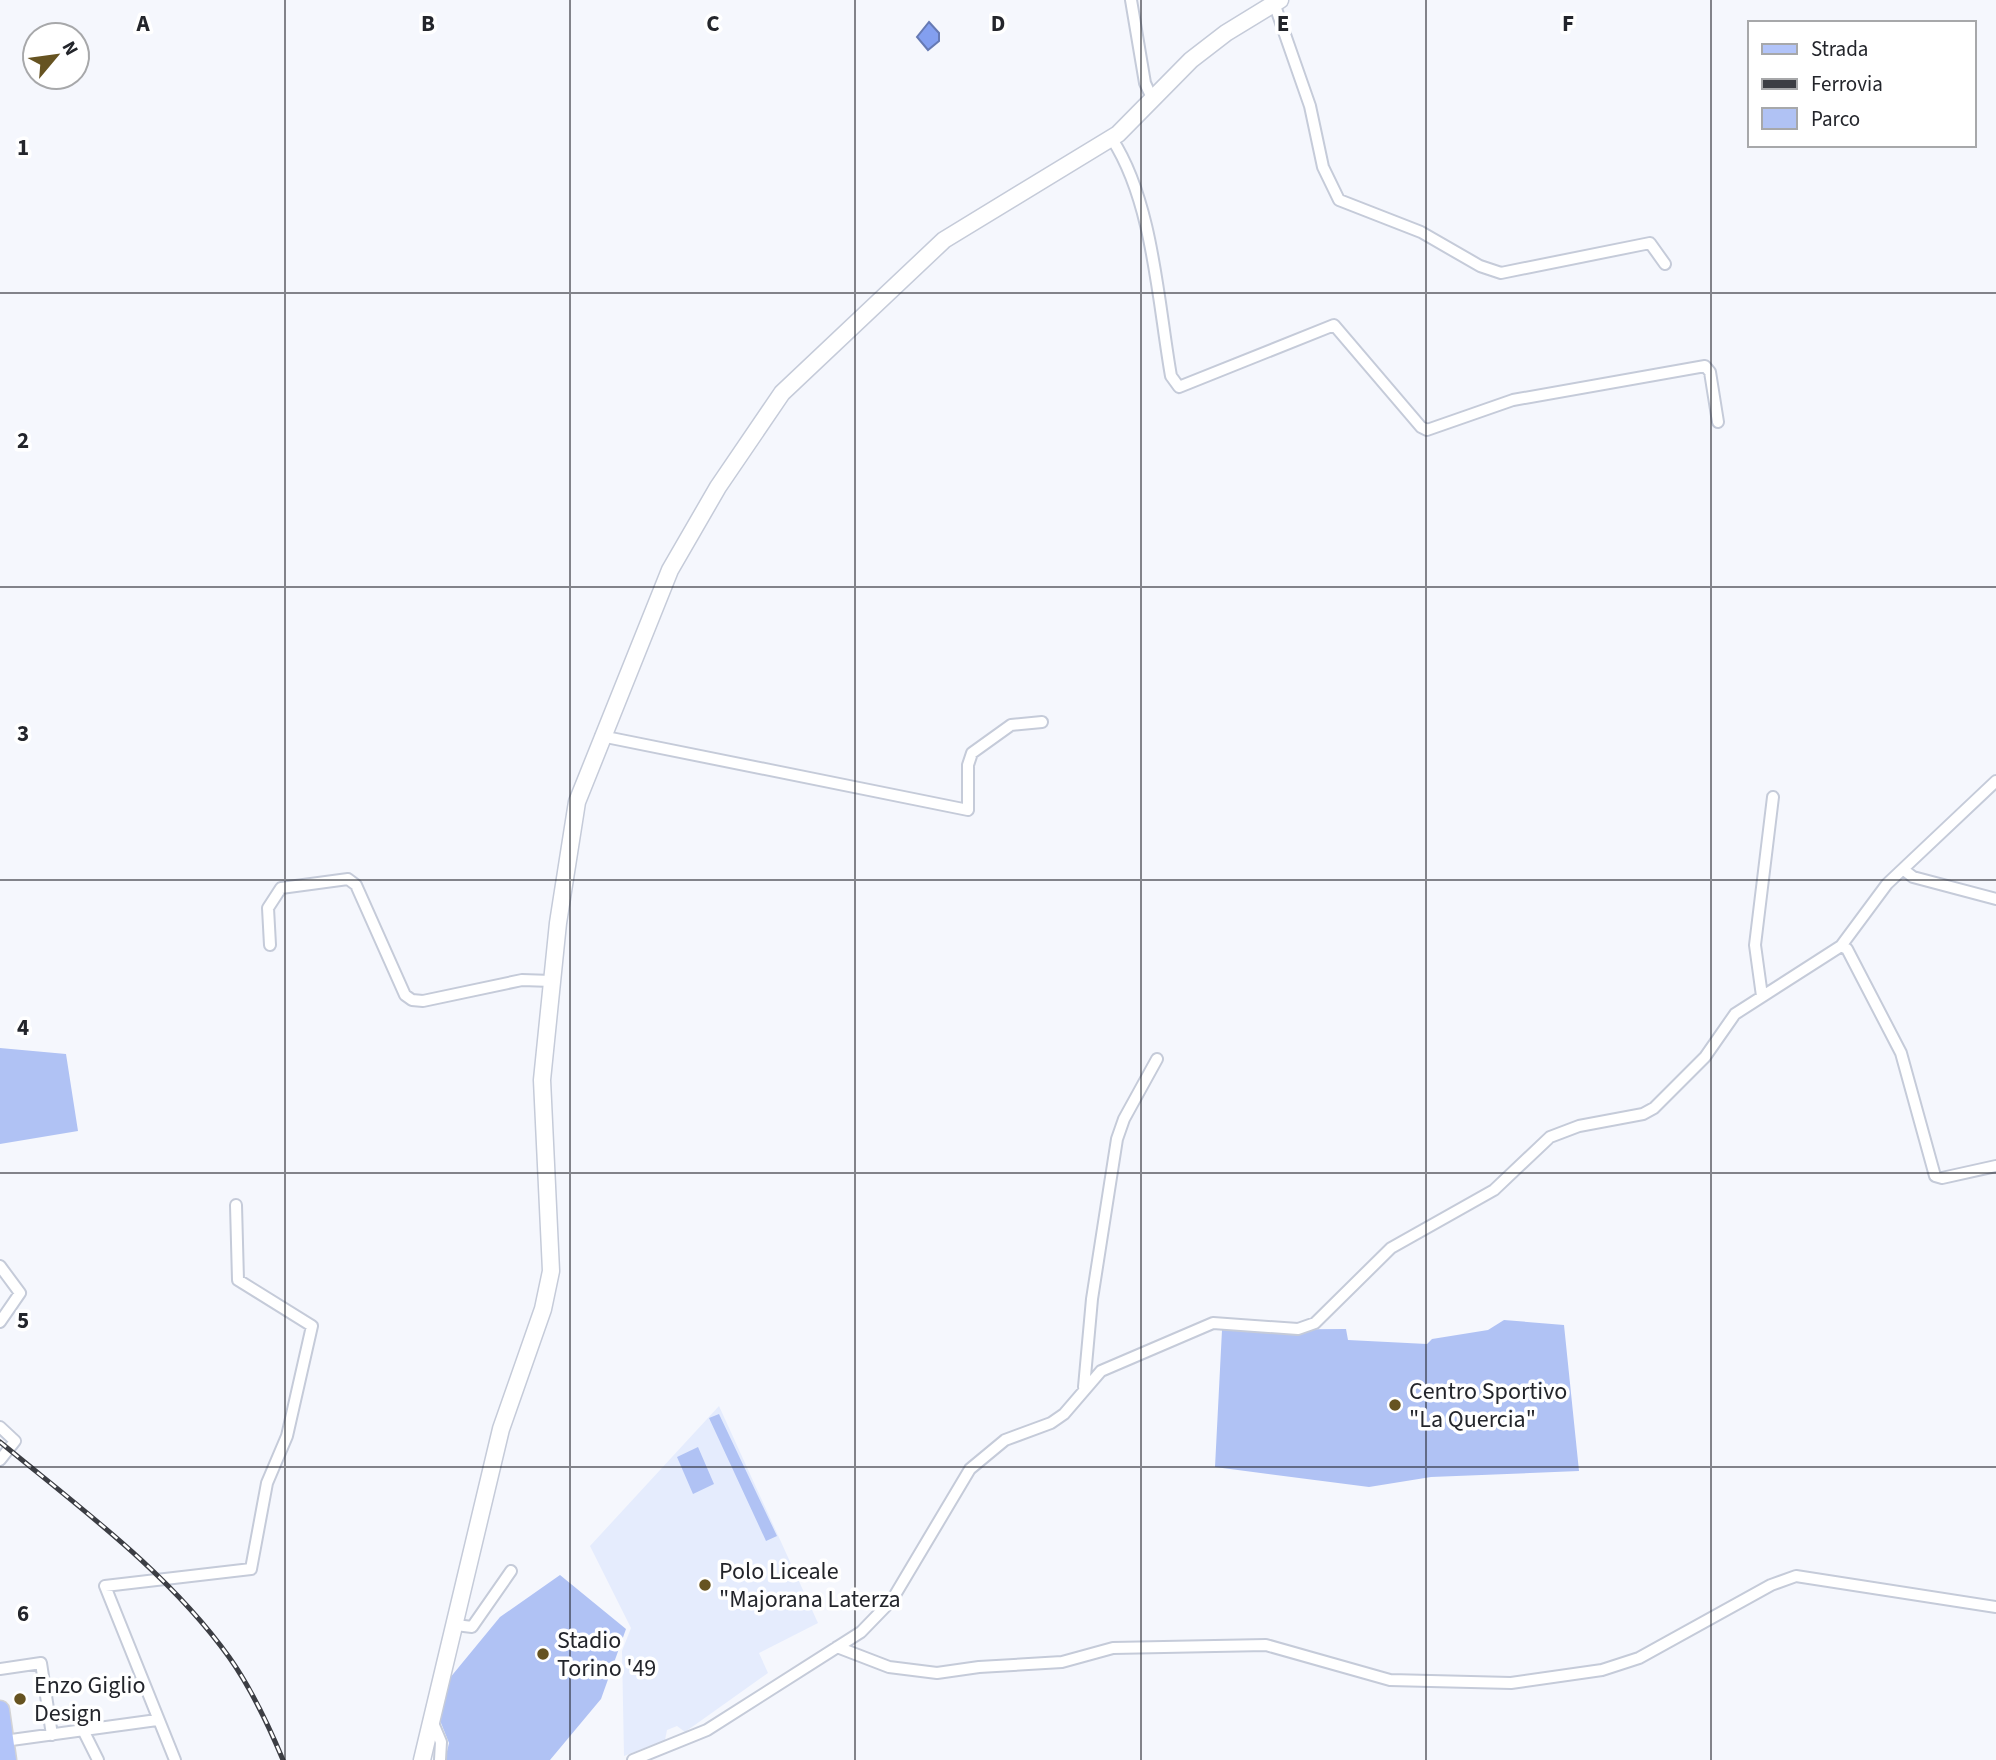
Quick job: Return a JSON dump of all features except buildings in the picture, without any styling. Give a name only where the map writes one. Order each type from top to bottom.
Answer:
[{"type":"main road","points":[[422,1760],[433,1723],[501,1429],[543,1309],[551,1271],[542,1080],[562,888],[577,802],[601,736],[670,570],[718,487],[782,393],[944,240],[1112,139],[1152,97],[1226,33],[1277,1]]},
{"type":"main road","points":[[0,1710],[7,1760]]},
{"type":"street","points":[[1131,0],[1145,83],[1152,97]]},
{"type":"street","points":[[1277,1],[1310,106],[1327,180],[1335,194],[1347,205],[1421,232],[1480,266],[1501,273],[1650,243],[1665,264]]},
{"type":"street","points":[[1112,139],[1133,181],[1152,261],[1171,376],[1179,387],[1334,325],[1421,427],[1427,430],[1513,400],[1705,366],[1710,372],[1718,422]]},
{"type":"street","points":[[601,736],[968,810],[968,765],[972,753],[1011,725],[1042,722]]},
{"type":"street","points":[[633,1760],[707,1730],[822,1654],[861,1632],[892,1600],[970,1469],[1005,1440],[1058,1419],[1084,1387],[1111,1366],[1213,1323],[1298,1329],[1315,1323],[1391,1248],[1494,1190],[1550,1137],[1579,1126],[1643,1114],[1654,1108],[1705,1057],[1735,1014],[1840,946],[1882,891],[1996,782]]},
{"type":"street","points":[[1762,996],[1755,945],[1773,797]]},
{"type":"street","points":[[1904,870],[1913,877],[1996,899]]},
{"type":"street","points":[[270,945],[268,908],[281,888],[348,879],[356,885],[405,995],[412,1000],[424,1001],[522,980],[552,981]]},
{"type":"street","points":[[1840,946],[1847,949],[1897,1042],[1935,1177],[1942,1178],[1996,1166]]},
{"type":"street","points":[[1084,1387],[1092,1299],[1117,1139],[1124,1119],[1157,1059]]},
{"type":"street","points":[[174,1760],[105,1586],[251,1569],[267,1483],[287,1436],[312,1326],[238,1280],[236,1205]]},
{"type":"street","points":[[0,1266],[20,1293],[0,1322]]},
{"type":"street","points":[[0,1427],[15,1441],[0,1460]]},
{"type":"street","points":[[456,1626],[472,1627],[512,1572]]},
{"type":"street","points":[[837,1647],[889,1667],[937,1674],[979,1667],[1062,1662],[1113,1648],[1266,1645],[1390,1680],[1511,1683],[1602,1670],[1639,1658],[1771,1585],[1796,1577],[1996,1607]]},
{"type":"street","points":[[0,1669],[41,1663],[52,1734]]},
{"type":"street","points":[[5,1741],[157,1720]]},
{"type":"street","points":[[433,1723],[441,1742],[440,1760]]},
{"type":"street","points":[[83,1730],[98,1760]]},
{"type":"shaded area","points":[[929,22],[939,33],[939,41],[928,50],[917,37]]},
{"type":"shaded area","name":"Polo Liceale \"Majorana Laterza","points":[[719,1406],[818,1623],[759,1653],[768,1673],[685,1732],[677,1726],[667,1730],[665,1740],[624,1756],[622,1651],[631,1628],[590,1546]]},
{"type":"green space","points":[[0,1048],[66,1054],[78,1131],[0,1144]]},
{"type":"green space","name":"Centro Sportivo \"La Quercia\"","points":[[1504,1320],[1564,1325],[1579,1471],[1431,1477],[1369,1487],[1215,1467],[1222,1330],[1346,1329],[1348,1340],[1427,1344],[1432,1339],[1488,1330]]},
{"type":"green space","points":[[719,1414],[777,1536],[766,1541],[709,1418]]},
{"type":"green space","points":[[698,1447],[714,1484],[693,1494],[677,1457]]},
{"type":"green space","name":"Stadio Torino '49","points":[[560,1575],[626,1629],[601,1699],[550,1760],[445,1760],[449,1743],[439,1718],[449,1679],[500,1617]]},
{"type":"railway","points":[[0,1442],[122,1542],[205,1626],[245,1681],[283,1760]]},
{"type":"place","name":"Centro Sportivo \"La Quercia\"","points":[[1395,1405]]},
{"type":"place","name":"Polo Liceale \"Majorana Laterza","points":[[705,1585]]},
{"type":"place","name":"Stadio Torino '49","points":[[543,1654]]},
{"type":"place","name":"Enzo Giglio Design","points":[[20,1699]]}]
